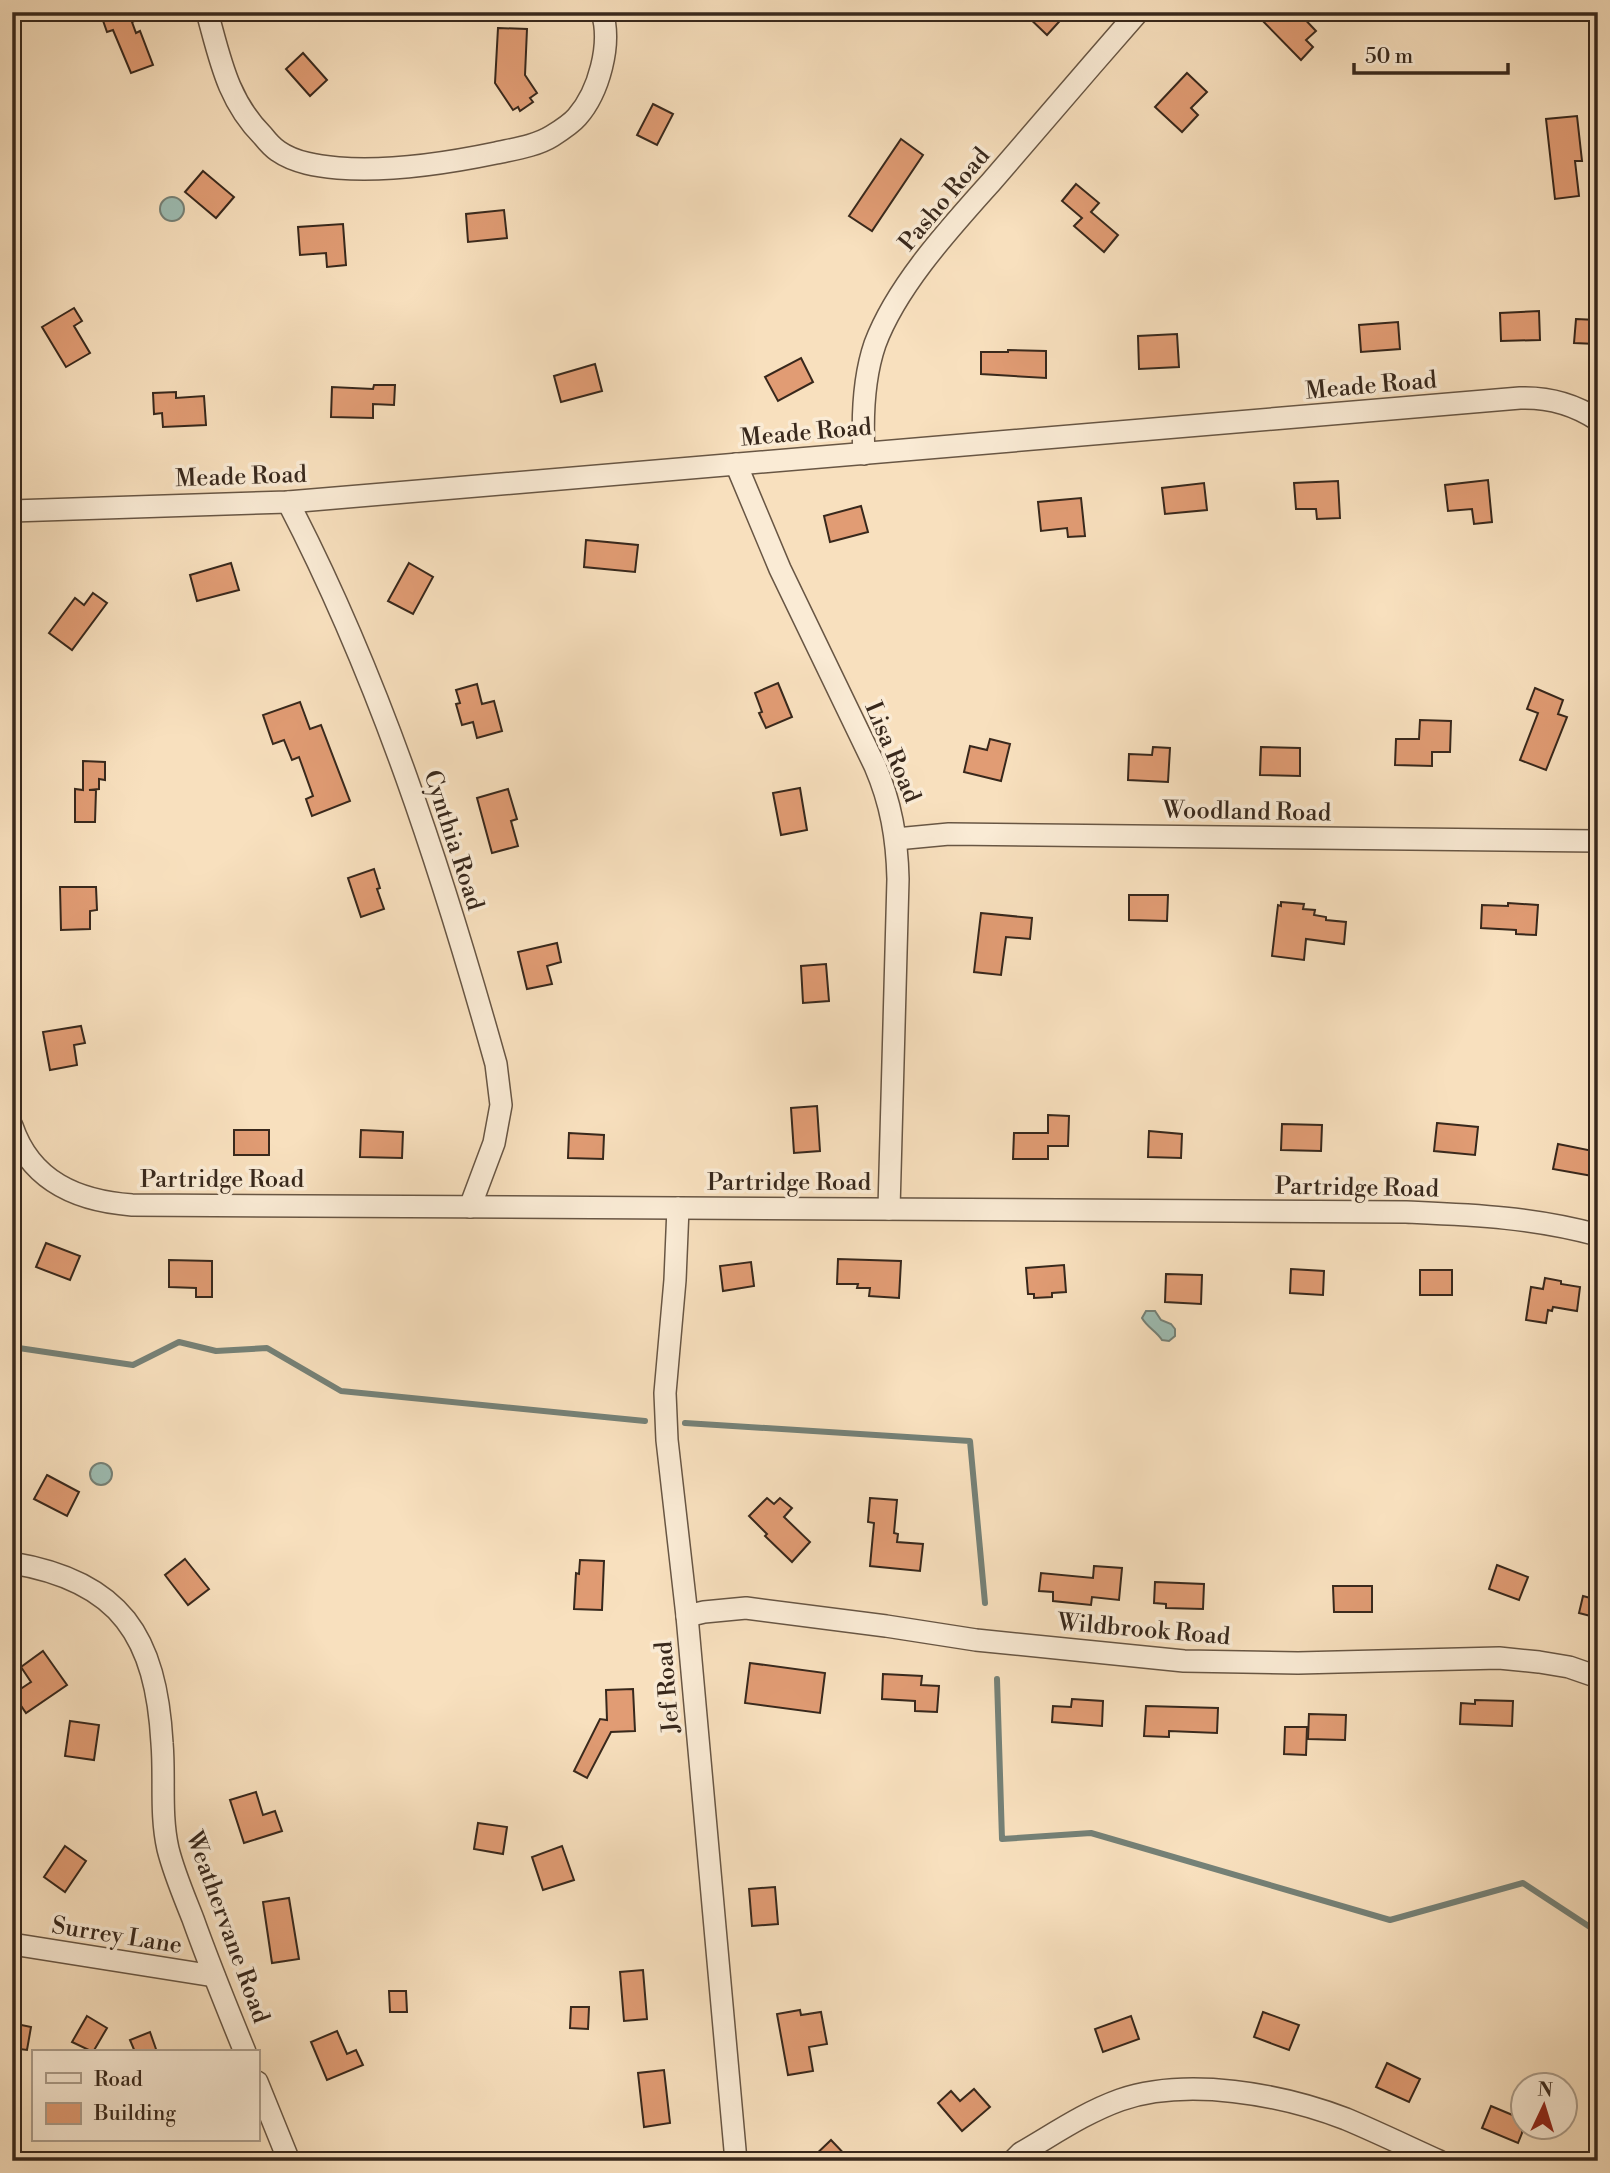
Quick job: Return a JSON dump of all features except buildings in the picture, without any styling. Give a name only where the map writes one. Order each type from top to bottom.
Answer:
[{"type":"street","points":[[206,12],[228,87],[251,125],[277,151],[300,162],[339,168],[460,160],[517,149],[550,137],[577,117],[595,88],[605,57],[605,22],[602,12]]},
{"type":"street","name":"Pasho Road","points":[[864,454],[862,414],[867,378],[875,345],[896,302],[944,236],[1138,12]]},
{"type":"street","name":"Meade Road","points":[[12,511],[288,502],[1520,398],[1552,400],[1571,405],[1598,420]]},
{"type":"street","name":"Lisa Road","points":[[736,464],[780,569],[886,792],[896,839],[898,879],[889,1209]]},
{"type":"street","name":"Cynthia Road","points":[[288,502],[319,562],[375,694],[422,822],[496,1064],[501,1105],[499,1118],[494,1143],[470,1207]]},
{"type":"street","name":"Woodland Road","points":[[896,839],[965,834],[1598,841]]},
{"type":"street","name":"Partridge Road","points":[[12,1126],[25,1153],[44,1174],[69,1191],[100,1202],[132,1205],[1406,1212],[1521,1219],[1559,1225],[1598,1236]]},
{"type":"street","name":"Jef Road","points":[[678,1208],[665,1393],[667,1440],[687,1616],[736,2161]]},
{"type":"street","name":"Weathervane Road","points":[[12,1563],[58,1573],[94,1591],[122,1615],[139,1642],[156,1692],[168,1848],[214,1976],[244,2050]]},
{"type":"street","name":"Wildbrook Road","points":[[687,1616],[746,1608],[976,1640],[1184,1661],[1285,1663],[1499,1658],[1569,1667],[1598,1677]]},
{"type":"street","name":"Surrey Lane","points":[[12,1944],[214,1976]]},
{"type":"street","points":[[259,2087],[289,2161]]},
{"type":"street","points":[[1013,2161],[1021,2153],[1083,2116],[1123,2099],[1172,2089],[1206,2088],[1262,2096],[1311,2108],[1345,2119],[1439,2161]]},
{"type":"water","points":[[172,197],[181,200],[184,209],[181,218],[172,221],[163,218],[160,209],[163,200]]},
{"type":"water","points":[[1146,1311],[1155,1311],[1161,1320],[1171,1324],[1175,1329],[1175,1336],[1169,1341],[1162,1340],[1142,1318]]},
{"type":"water","points":[[101,1463],[109,1466],[112,1474],[109,1482],[101,1485],[93,1482],[90,1474],[93,1466]]},
{"type":"waterway","points":[[12,1347],[133,1365],[179,1342],[216,1351],[267,1348],[341,1391],[645,1421]]},
{"type":"waterway","points":[[685,1423],[970,1441],[985,1603]]},
{"type":"waterway","points":[[997,1679],[1002,1839],[1091,1833],[1390,1920],[1523,1883],[1593,1929],[1598,1938]]}]
